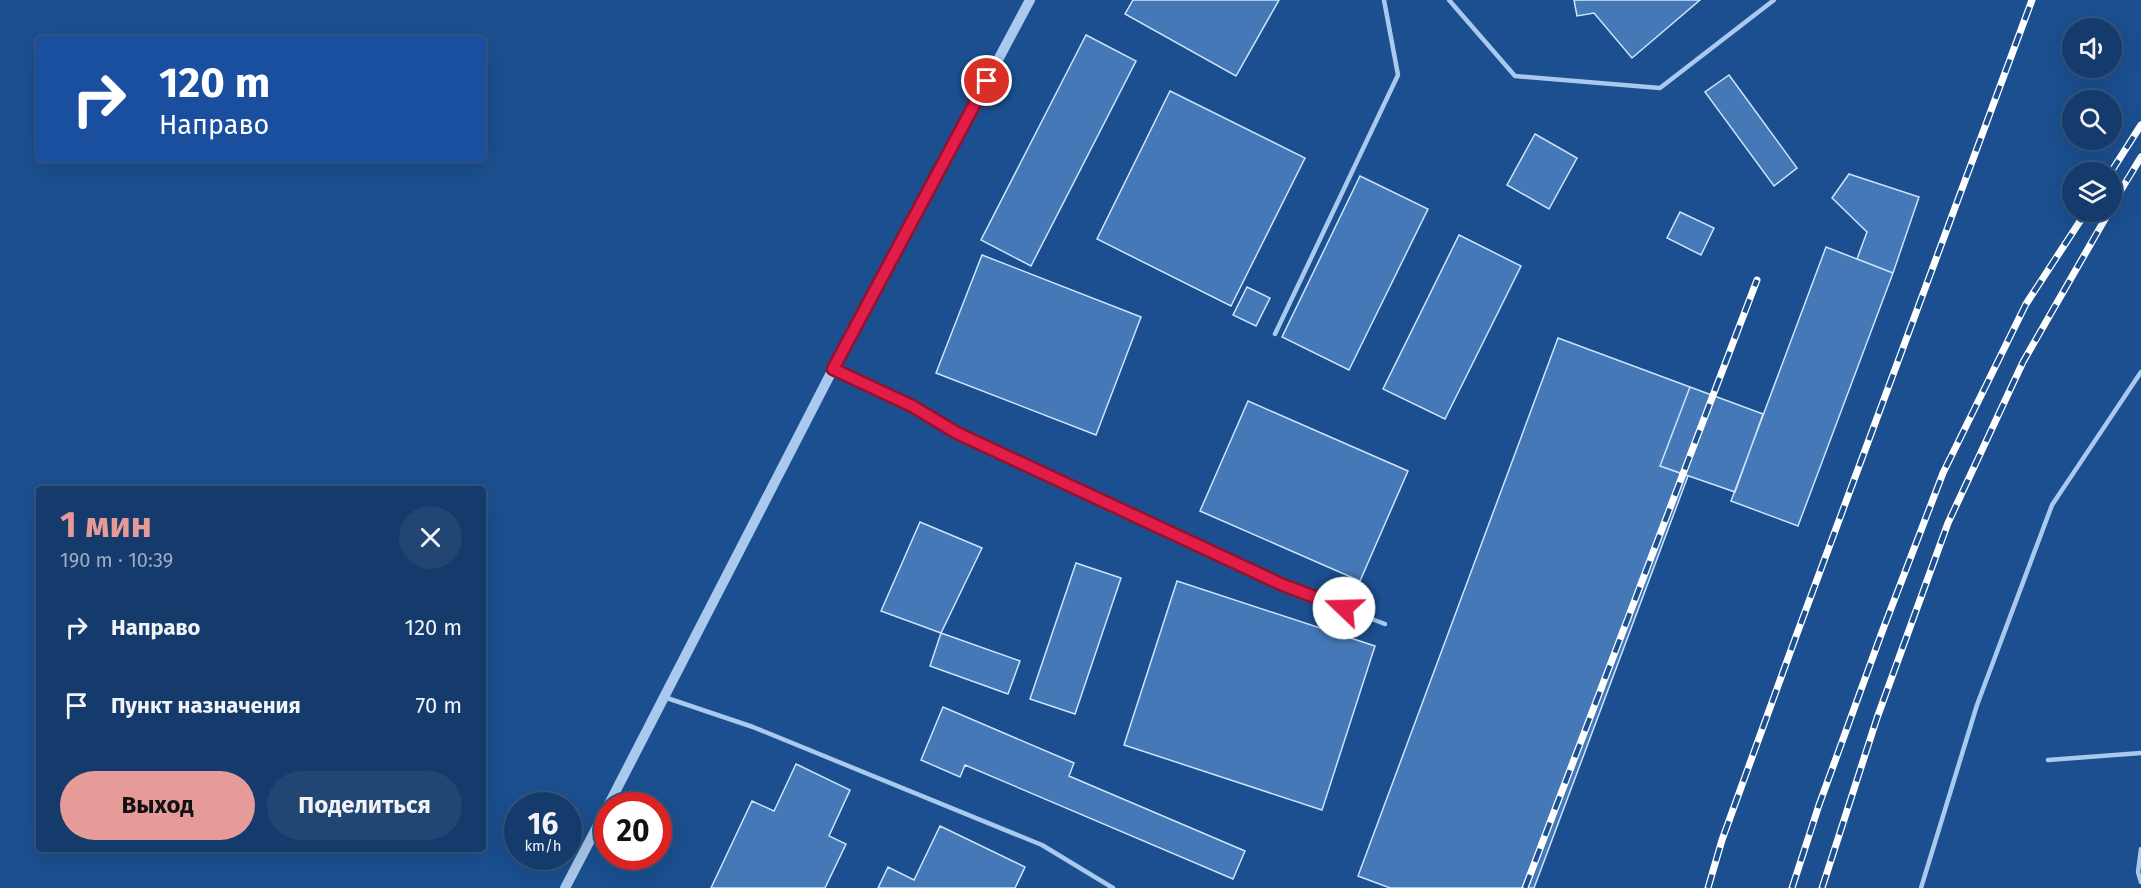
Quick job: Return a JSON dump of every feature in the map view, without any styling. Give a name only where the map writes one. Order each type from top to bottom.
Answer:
[{"type":"street","points":[[615,792],[833,369],[1030,0]]},
{"type":"street","points":[[565,888],[594,833]]},
{"type":"lane","points":[[1275,334],[1398,75],[1384,0]]},
{"type":"lane","points":[[1449,0],[1515,76],[1660,88],[1774,0]]},
{"type":"lane","points":[[833,369],[912,406],[957,433],[1283,585],[1385,624]]},
{"type":"lane","points":[[1921,888],[1977,705],[2052,505],[2141,372]]},
{"type":"lane","points":[[664,697],[753,727],[1041,844],[1113,888]]},
{"type":"lane","points":[[2048,760],[2141,753]]},
{"type":"lane","points":[[2141,849],[2138,872],[2141,882]]},
{"type":"building","points":[[1133,0],[1279,0],[1236,76],[1125,14]]},
{"type":"building","points":[[1574,0],[1700,0],[1632,58],[1594,13],[1577,16]]},
{"type":"building","points":[[1086,35],[1136,61],[1031,266],[981,240]]},
{"type":"building","points":[[1729,75],[1797,168],[1774,186],[1705,92]]},
{"type":"building","points":[[1170,91],[1305,158],[1231,306],[1097,239]]},
{"type":"building","points":[[1535,134],[1577,158],[1549,209],[1507,185]]},
{"type":"building","points":[[1849,174],[1919,197],[1893,273],[1857,259],[1867,232],[1832,198]]},
{"type":"building","points":[[1360,176],[1428,209],[1349,370],[1282,337]]},
{"type":"building","points":[[1680,212],[1714,228],[1701,255],[1667,238]]},
{"type":"building","points":[[1459,235],[1521,266],[1445,419],[1383,389]]},
{"type":"building","points":[[1826,247],[1893,273],[1798,526],[1731,501]]},
{"type":"building","points":[[982,255],[1141,317],[1096,435],[936,373]]},
{"type":"building","points":[[1247,287],[1270,298],[1256,326],[1233,315]]},
{"type":"building","points":[[1558,338],[1690,387],[1660,466],[1688,476],[1534,888],[1390,888],[1358,876]]},
{"type":"building","points":[[1690,387],[1763,414],[1735,492],[1660,466]]},
{"type":"building","points":[[1248,401],[1408,471],[1360,581],[1200,511]]},
{"type":"building","points":[[920,522],[982,548],[941,633],[881,611]]},
{"type":"building","points":[[1076,563],[1121,578],[1075,714],[1030,699]]},
{"type":"building","points":[[1177,581],[1375,646],[1322,810],[1124,745]]},
{"type":"building","points":[[941,633],[1020,661],[1008,694],[930,666]]},
{"type":"building","points":[[943,707],[1074,763],[1069,776],[1245,851],[1233,879],[965,765],[960,777],[921,760]]},
{"type":"building","points":[[796,764],[850,790],[829,836],[846,844],[825,888],[711,888],[752,801],[774,811]]},
{"type":"building","points":[[940,826],[1025,867],[1015,888],[878,888],[888,867],[914,880]]},
{"type":"railway","points":[[1708,888],[1722,840],[1795,639],[2032,0]]},
{"type":"railway","points":[[2117,162],[2141,125]]},
{"type":"railway","points":[[2122,188],[2141,157]]},
{"type":"railway","points":[[1792,888],[1819,805],[1943,473],[2026,304],[2079,222]]},
{"type":"railway","points":[[1822,888],[1877,718],[1948,523],[2023,362],[2103,222]]},
{"type":"railway","points":[[1525,888],[1757,280]]},
{"type":"route","points":[[987,81],[833,369],[912,406],[957,433],[1283,585],[1344,608]]}]
